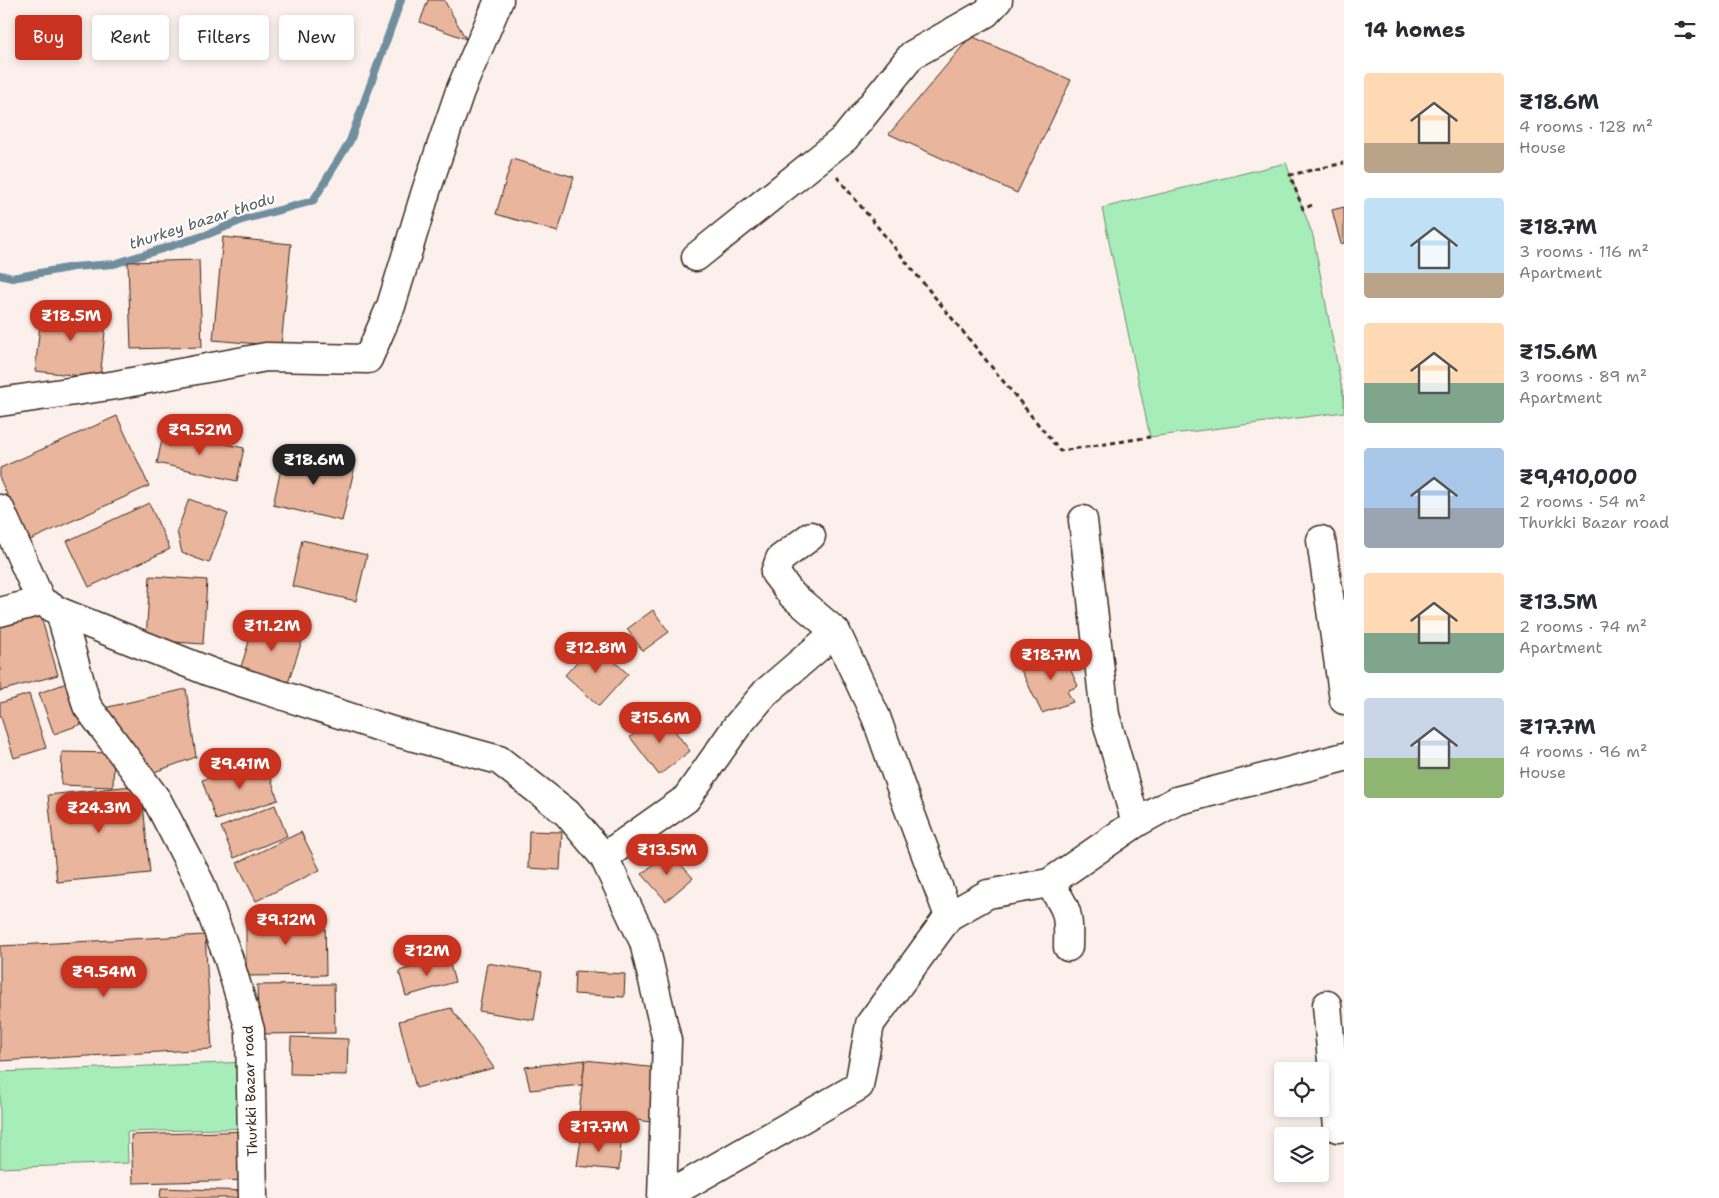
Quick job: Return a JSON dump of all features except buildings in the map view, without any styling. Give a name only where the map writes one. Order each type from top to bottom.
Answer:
[{"type":"street","points":[[0,402],[116,385],[266,357],[368,359],[392,306],[426,190],[460,91],[499,0]]},
{"type":"street","points":[[696,257],[845,138],[912,55],[986,13],[998,0]]},
{"type":"street","name":"Thurkki Bazar road","points":[[0,509],[51,607],[87,706],[157,800],[200,884],[228,957],[250,1030],[253,1198]]},
{"type":"street","points":[[1083,520],[1105,715],[1136,823]]},
{"type":"street","points":[[812,536],[780,559],[775,573],[792,594],[836,632],[876,716],[904,796],[950,916]]},
{"type":"street","points":[[1321,540],[1344,700]]},
{"type":"street","points":[[0,612],[51,607],[210,672],[392,731],[499,760],[567,813],[604,858],[644,942],[667,1040],[663,1198]]},
{"type":"street","points":[[604,858],[686,799],[737,726],[766,692],[836,632]]},
{"type":"street","points":[[663,1198],[859,1086],[870,1024],[950,916],[988,894],[1049,883],[1136,823],[1176,801],[1344,757]]},
{"type":"street","points":[[1049,883],[1064,906],[1069,922],[1068,947]]},
{"type":"street","points":[[1327,1005],[1338,1128],[1344,1127]]},
{"type":"path","points":[[821,157],[1060,451],[1150,437]]},
{"type":"path","points":[[1312,205],[1303,209],[1290,175],[1344,163]]},
{"type":"green space","points":[[1286,163],[1313,236],[1344,400],[1344,412],[1150,437],[1102,208]]},
{"type":"green space","points":[[248,1062],[251,1128],[127,1132],[128,1163],[0,1168],[0,1072]]},
{"type":"waterway","name":"thurkey bazar thodu","points":[[0,275],[12,278],[73,267],[114,264],[206,235],[242,220],[313,201],[350,141],[401,0]]}]
